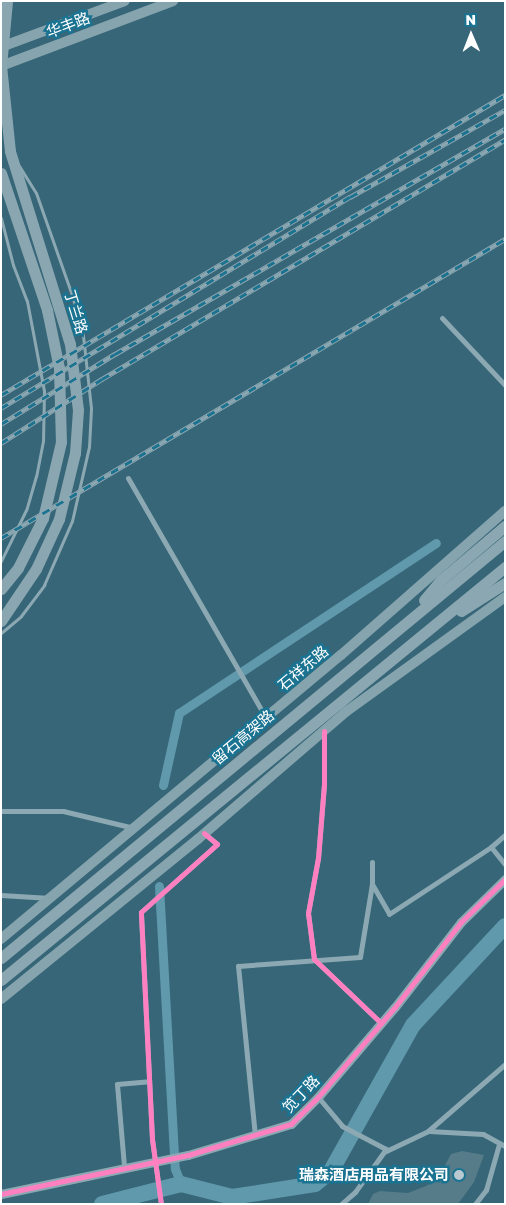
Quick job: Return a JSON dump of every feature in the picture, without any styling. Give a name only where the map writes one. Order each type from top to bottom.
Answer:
[{"type":"highway","points":[[405,622],[441,580],[505,526]]},
{"type":"highway","name":"留石高架路","points":[[1,958],[505,541]]},
{"type":"highway","points":[[1,980],[505,566]]},
{"type":"highway","points":[[425,633],[505,583]]},
{"type":"main road","name":"丁兰路","points":[[1,621],[36,569],[59,519],[75,453],[78,410],[70,344],[10,151],[1,66],[8,1]]},
{"type":"main road","name":"华丰路","points":[[3,47],[125,1]]},
{"type":"main road","name":"华丰路","points":[[1,66],[173,1]]},
{"type":"main road","name":"丁兰路","points":[[1,173],[47,310],[59,368],[61,442],[42,518],[18,568],[1,588]]},
{"type":"main road","name":"石祥东路","points":[[1,939],[266,718],[505,511]]},
{"type":"main road","points":[[1,999],[204,833],[324,731],[505,597]]},
{"type":"street","points":[[442,318],[505,385]]},
{"type":"street","points":[[128,478],[266,718]]},
{"type":"street","points":[[324,731],[324,784],[319,849],[308,913],[314,959],[381,1023]]},
{"type":"street","points":[[1,812],[62,811],[134,828]]},
{"type":"street","points":[[161,1204],[154,1162],[141,912],[217,844],[204,833]]},
{"type":"street","points":[[372,884],[390,914],[491,847],[505,835]]},
{"type":"street","points":[[491,847],[505,864]]},
{"type":"street","points":[[255,1137],[238,966],[360,957],[372,884],[372,862]]},
{"type":"street","name":"笕丁路","points":[[1,1194],[124,1166],[188,1155],[255,1137],[290,1124],[318,1097],[381,1023],[461,922],[505,879]]},
{"type":"street","points":[[1,895],[50,898]]},
{"type":"street","points":[[341,1204],[355,1192],[384,1152],[428,1131],[505,1064]]},
{"type":"street","points":[[124,1166],[116,1084],[149,1081]]},
{"type":"street","points":[[318,1097],[342,1126],[386,1149],[384,1152]]},
{"type":"street","points":[[428,1131],[483,1134],[502,1145],[486,1190],[475,1204]]},
{"type":"lane","points":[[1,633],[20,616],[44,585],[72,521],[89,447],[91,408],[83,336],[74,298],[36,193],[10,151]]},
{"type":"lane","points":[[1,218],[13,265],[27,301],[44,390],[43,441],[36,476],[26,510],[1,562]]},
{"type":"building","name":"瑞森酒店用品有限公司","points":[[462,1151],[484,1155],[474,1182],[458,1204],[368,1204],[373,1194],[380,1191],[408,1193],[426,1186],[438,1179],[451,1154]]},
{"type":"waterway","points":[[163,785],[179,713],[436,543]]},
{"type":"waterway","points":[[159,886],[175,1169],[181,1184]]},
{"type":"waterway","points":[[102,1204],[181,1184],[232,1197],[315,1184],[331,1171],[413,1025],[505,926]]},
{"type":"railway","points":[[1,395],[505,95]]},
{"type":"railway","points":[[1,408],[350,197],[505,110]]},
{"type":"railway","points":[[1,424],[115,354],[505,129]]},
{"type":"railway","points":[[1,443],[102,379],[505,140]]},
{"type":"railway","points":[[1,538],[505,239]]},
{"type":"cycle path","points":[[324,731],[324,784],[318,858],[308,913],[314,959],[381,1023]]},
{"type":"cycle path","points":[[161,1204],[152,1139],[141,912],[217,844],[204,833]]},
{"type":"cycle path","points":[[1,1194],[188,1155],[291,1124],[318,1097],[395,1007],[461,922],[505,879]]},
{"type":"place","name":"瑞森酒店用品有限公司","points":[[459,1175]]}]
